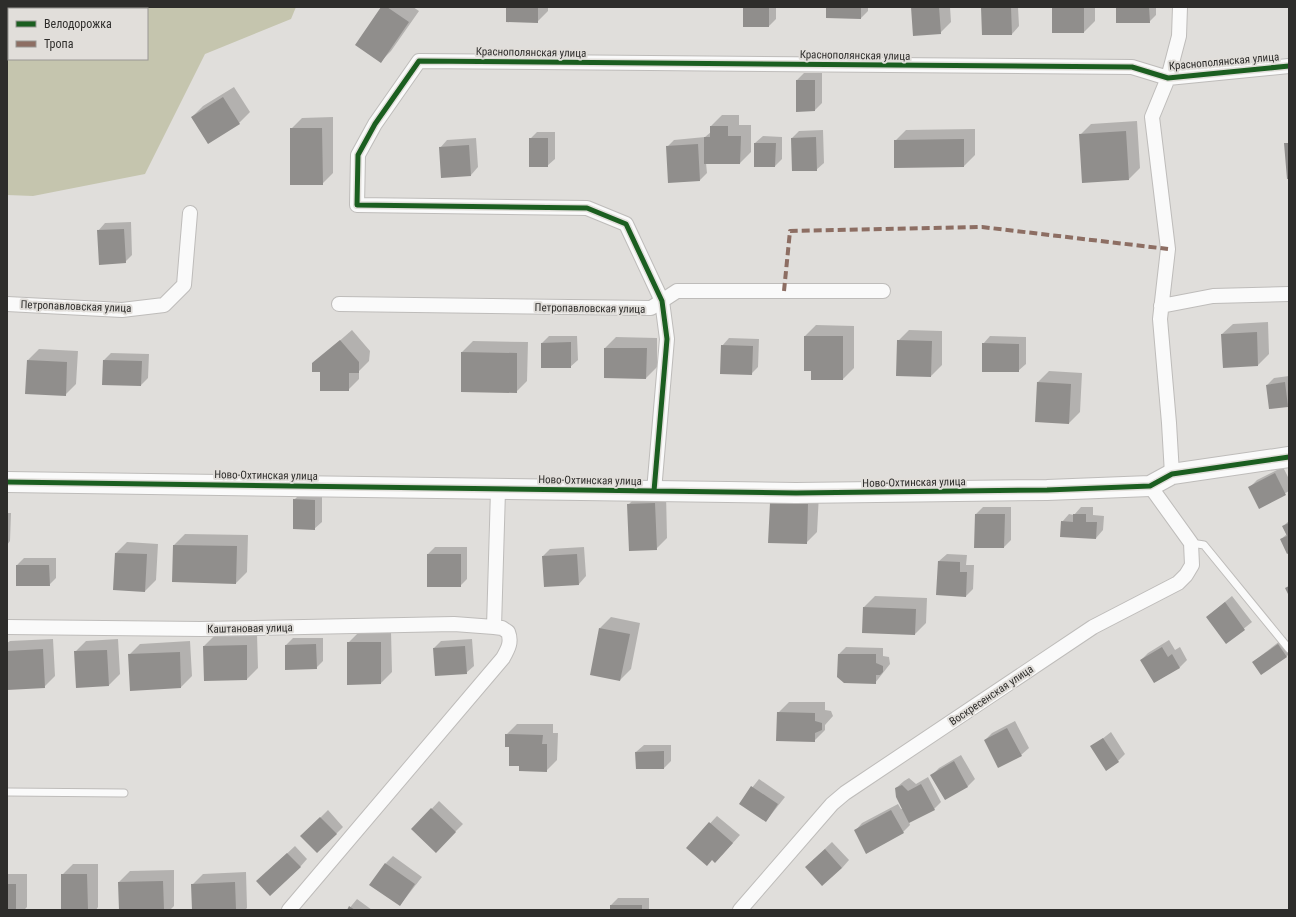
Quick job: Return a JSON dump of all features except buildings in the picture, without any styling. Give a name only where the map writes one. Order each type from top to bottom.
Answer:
[{"type":"street","points":[[1172,474],[1160,319],[1168,249],[1152,117],[1168,78],[1179,36],[1180,7]]},
{"type":"street","name":"Краснополянская улица","points":[[662,301],[626,224],[587,208],[357,205],[358,155],[375,124],[419,61],[1132,67],[1168,78],[1289,66]]},
{"type":"street","name":"Петропавловская улица","points":[[7,304],[122,310],[164,305],[184,285],[190,213]]},
{"type":"street","name":"Петропавловская улица","points":[[340,304],[651,308],[677,291],[883,291]]},
{"type":"street","points":[[1161,306],[1213,296],[1289,294]]},
{"type":"street","points":[[654,491],[667,339],[662,301]]},
{"type":"street","name":"Ново-Охтинская улица","points":[[7,482],[300,485],[498,490],[819,493],[1047,490],[1150,486],[1172,474],[1289,457]]},
{"type":"street","points":[[1150,486],[1191,543]]},
{"type":"street","points":[[289,910],[503,658],[509,648],[511,638],[508,632],[502,628],[494,628],[498,490]]},
{"type":"street","name":"Воскресенская улица","points":[[740,910],[832,804],[1093,627],[1178,583],[1186,575],[1192,565],[1191,543]]},
{"type":"street","name":"Каштановая улица","points":[[7,627],[201,629],[454,624],[494,628]]},
{"type":"lane","points":[[1191,543],[1204,544],[1289,649]]},
{"type":"lane","points":[[7,792],[124,793]]},
{"type":"green space","points":[[7,7],[296,7],[291,19],[205,54],[145,174],[33,196],[7,195]]},
{"type":"marked path","points":[[784,291],[790,231],[982,227],[1168,249]]},
{"type":"cycle path","points":[[654,491],[667,339],[662,301],[626,224],[587,208],[357,205],[358,155],[375,124],[419,61],[1132,67],[1168,78],[1289,66]]},
{"type":"cycle path","points":[[7,482],[796,493],[1047,490],[1150,486],[1172,474],[1289,457]]}]
